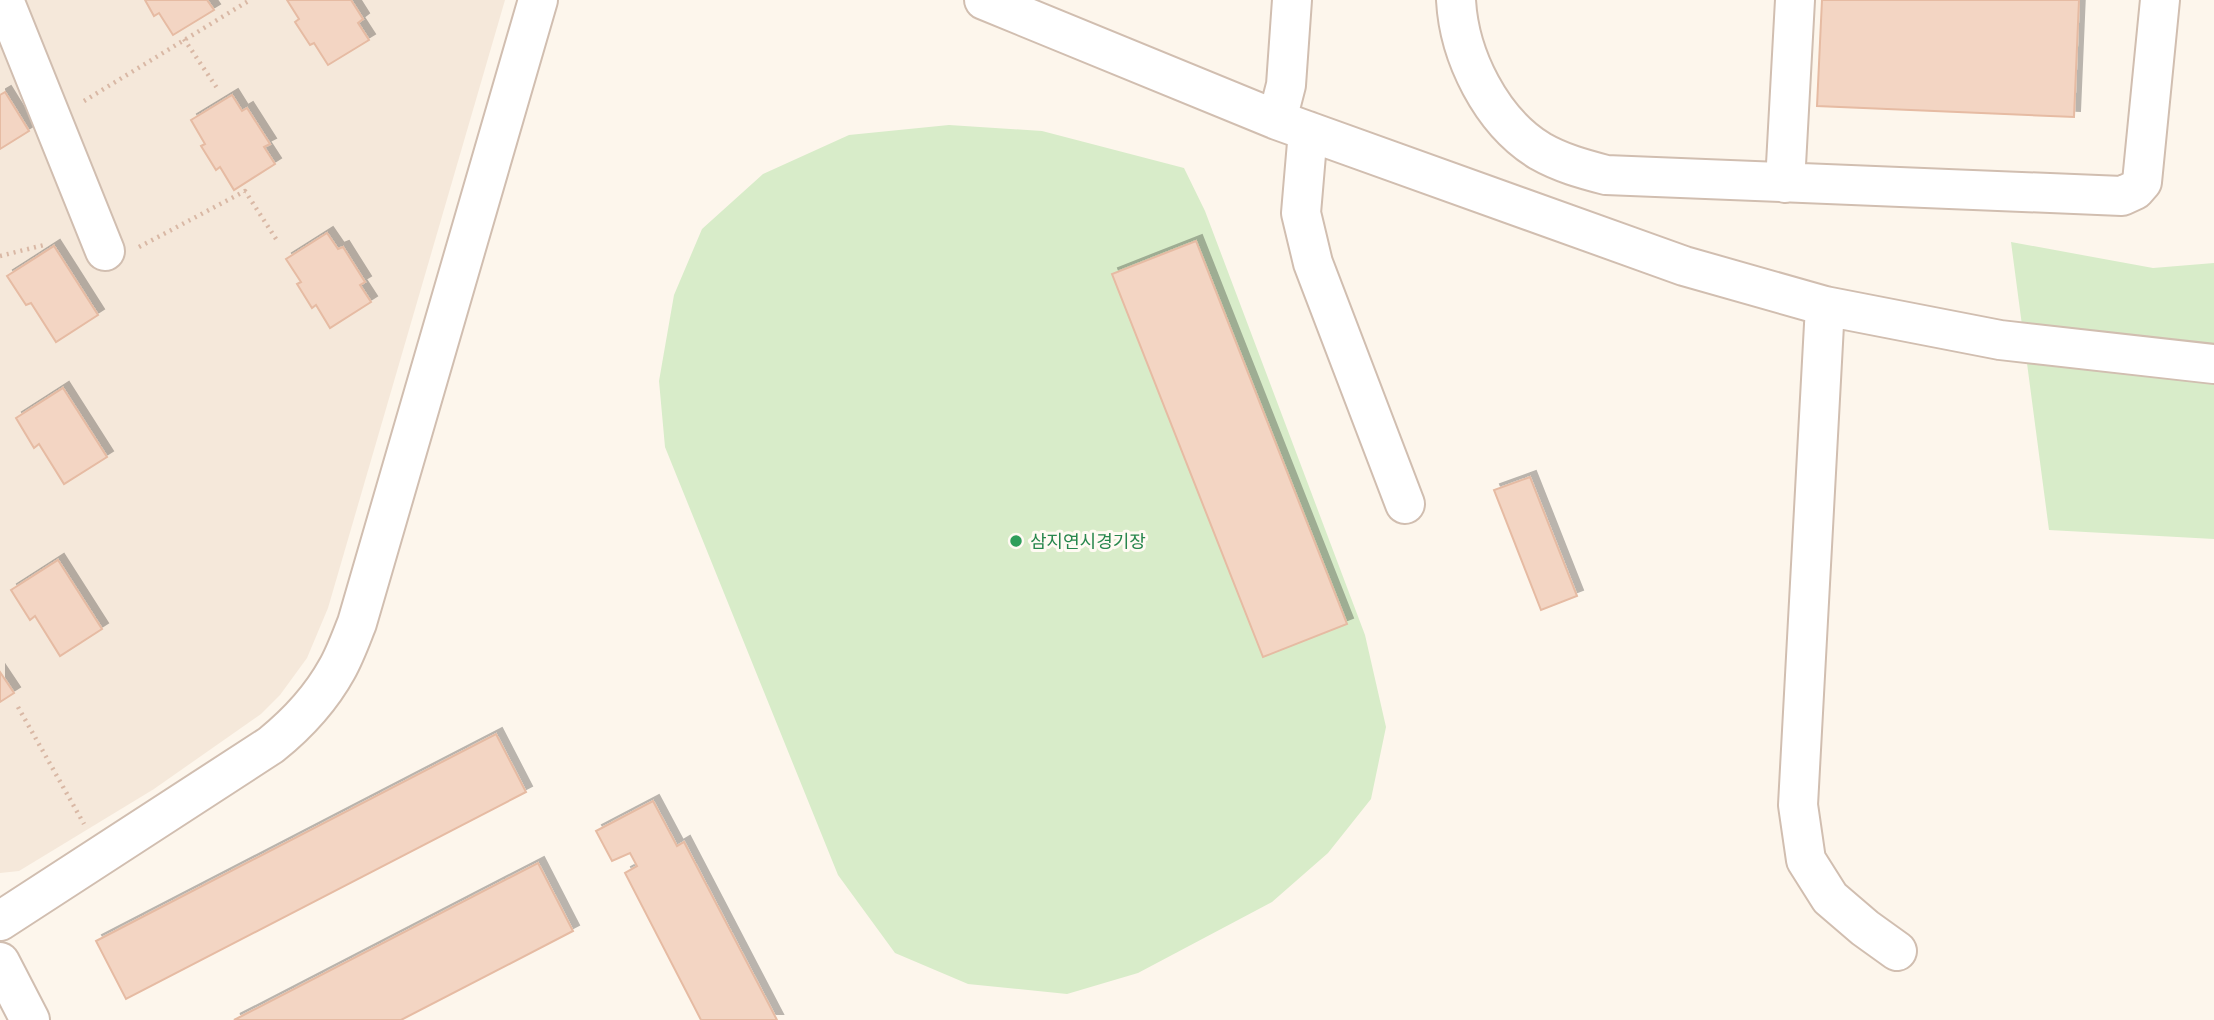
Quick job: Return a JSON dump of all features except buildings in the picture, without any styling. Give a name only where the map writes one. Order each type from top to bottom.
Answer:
[{"type":"street","points":[[4,0],[104,251]]},
{"type":"street","points":[[0,922],[271,745],[292,728],[313,704],[338,668],[357,623],[538,0]]},
{"type":"street","points":[[1293,0],[1286,85],[1301,213],[1313,263],[1405,504]]},
{"type":"street","points":[[1456,0],[1464,49],[1483,91],[1510,124],[1538,150],[1569,165],[1606,176],[2122,196],[2136,190],[2142,182],[2160,0]]},
{"type":"street","points":[[1785,183],[1795,0]]},
{"type":"street","points":[[996,2],[1292,125],[1684,266],[1825,306],[2000,340],[2214,364]]},
{"type":"street","points":[[1825,306],[1798,805],[1806,860],[1830,898],[1896,951]]},
{"type":"street","points":[[0,962],[30,1020]]},
{"type":"path","points":[[52,121],[250,0]]},
{"type":"path","points":[[184,40],[219,91]]},
{"type":"path","points":[[104,251],[135,250],[245,191],[278,242]]},
{"type":"path","points":[[0,256],[44,245]]},
{"type":"path","points":[[18,707],[102,855]]},
{"type":"shaded area","points":[[0,0],[505,0],[328,608],[307,658],[280,695],[261,714],[154,789],[19,871],[0,873]]},
{"type":"green space","name":"삼지연시경기장","points":[[949,125],[1042,131],[1184,168],[1205,211],[1365,635],[1386,727],[1371,799],[1328,853],[1272,902],[1138,973],[1067,994],[968,984],[895,953],[838,875],[665,447],[659,381],[674,295],[702,229],[763,174],[849,135]]},
{"type":"green space","points":[[2011,242],[2153,268],[2214,263],[2214,539],[2049,530]]},
{"type":"place","name":"삼지연시경기장","points":[[1016,541]]}]
